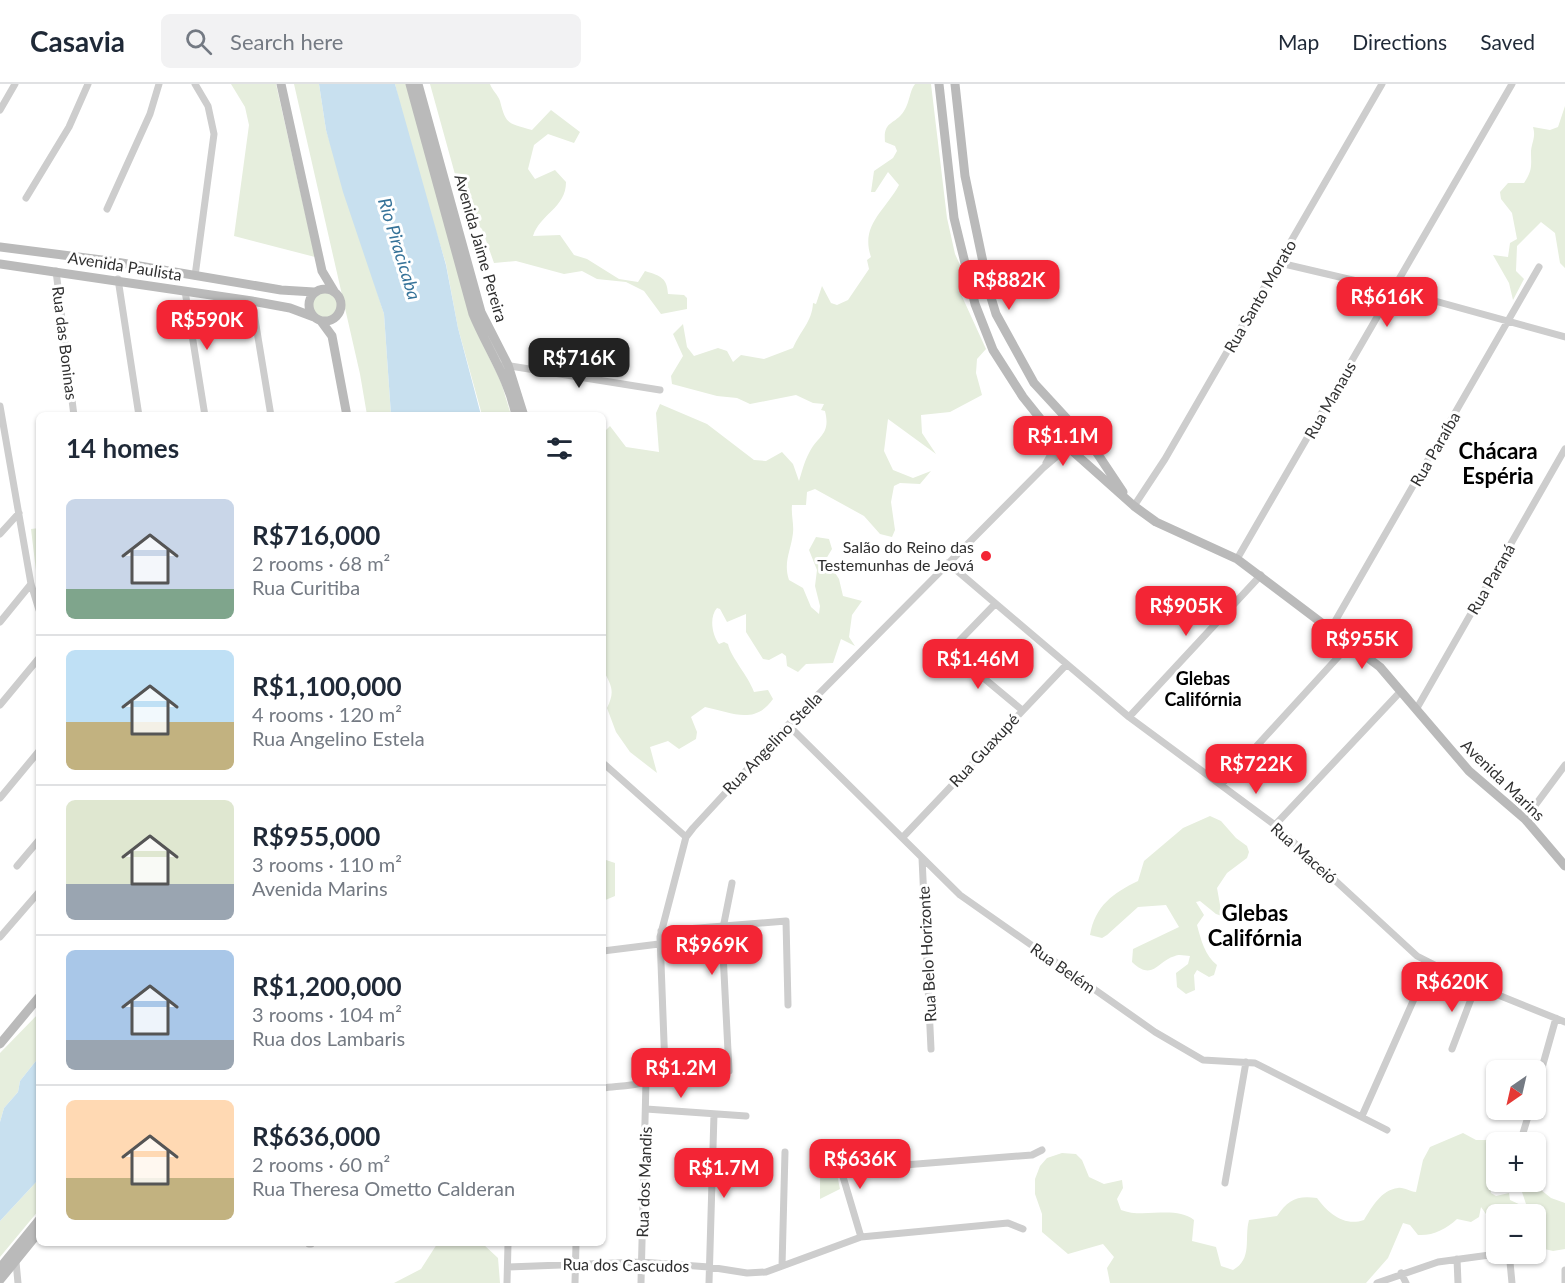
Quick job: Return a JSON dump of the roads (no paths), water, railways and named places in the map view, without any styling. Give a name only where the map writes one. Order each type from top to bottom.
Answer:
[{"type":"street","points":[[0,110],[15,84]]},
{"type":"street","points":[[26,198],[69,127],[83,101],[88,84]]},
{"type":"street","points":[[107,209],[150,114],[159,84]]},
{"type":"street","points":[[195,84],[208,106],[214,134],[195,276]]},
{"type":"street","points":[[280,84],[322,271],[340,300],[332,336],[346,412]]},
{"type":"street","name":"Avenida Jaime Pereira","points":[[410,84],[473,314],[486,344],[504,365],[515,412]]},
{"type":"street","name":"Avenida Jaime Pereira","points":[[418,84],[481,312],[522,412]]},
{"type":"street","points":[[939,84],[954,218],[979,319],[1007,374],[1051,432],[1134,506]]},
{"type":"street","points":[[955,84],[965,176],[991,299],[1019,360],[1034,383],[1092,447],[1134,506]]},
{"type":"street","name":"Rua Santo Morato","points":[[1134,506],[1165,459],[1382,84]]},
{"type":"street","name":"Rua Manaus","points":[[1237,559],[1395,290],[1512,84]]},
{"type":"street","name":"Avenida Paulista","points":[[0,247],[110,261],[296,292],[314,292]]},
{"type":"street","points":[[81,274],[83,257]]},
{"type":"street","points":[[110,261],[138,412]]},
{"type":"street","points":[[1280,263],[1395,290],[1565,336]]},
{"type":"street","name":"Avenida Paulista","points":[[0,264],[81,274],[252,301],[290,308],[318,319]]},
{"type":"street","name":"Rua Paraíba","points":[[1330,630],[1539,267]]},
{"type":"street","name":"Rua das Boninas","points":[[56,271],[74,412]]},
{"type":"street","points":[[322,271],[309,302],[318,319],[332,336]]},
{"type":"street","points":[[314,292],[323,288],[334,291]]},
{"type":"street","points":[[185,291],[204,412]]},
{"type":"street","points":[[290,308],[297,301],[296,292]]},
{"type":"street","points":[[252,301],[270,412]]},
{"type":"street","points":[[318,319],[330,320],[337,316]]},
{"type":"street","points":[[504,365],[660,390]]},
{"type":"street","points":[[0,406],[31,584],[36,600]]},
{"type":"street","points":[[1043,468],[1054,450],[1055,443],[1047,415],[1058,411]]},
{"type":"street","points":[[1069,446],[1077,430]]},
{"type":"street","points":[[0,442],[6,434]]},
{"type":"street","name":"Rua Angelino Stella","points":[[646,1082],[660,1076],[665,1065],[659,944],[686,837],[788,725],[1043,468],[1069,446]]},
{"type":"street","name":"Rua Paraná","points":[[1417,708],[1565,449]]},
{"type":"street","name":"Avenida Marins","points":[[1134,506],[1156,522],[1237,559],[1261,575],[1380,668],[1417,708],[1469,771],[1525,819],[1565,866]]},
{"type":"street","points":[[0,534],[19,513]]},
{"type":"street","name":"Rua Maceió","points":[[948,563],[1129,717],[1275,825],[1417,956],[1476,986],[1565,1022]]},
{"type":"street","points":[[1129,717],[1261,575]]},
{"type":"street","points":[[0,622],[31,584]]},
{"type":"street","points":[[932,669],[995,604]]},
{"type":"street","points":[[1221,785],[1350,644]]},
{"type":"street","points":[[950,650],[1022,710]]},
{"type":"street","points":[[0,705],[36,662]]},
{"type":"street","name":"Rua Guaxupé","points":[[903,837],[1066,665]]},
{"type":"street","points":[[1275,825],[1401,691]]},
{"type":"street","name":"Rua Belém","points":[[788,725],[960,895],[1155,1032],[1203,1060],[1255,1063],[1387,1130]]},
{"type":"street","points":[[0,798],[36,755]]},
{"type":"street","points":[[1525,819],[1565,765]]},
{"type":"street","points":[[606,767],[686,837]]},
{"type":"street","points":[[16,866],[36,843]]},
{"type":"street","name":"Rua Belo Horizonte","points":[[922,858],[932,1049]]},
{"type":"street","points":[[729,1071],[724,926],[732,883]]},
{"type":"street","points":[[0,937],[36,895]]},
{"type":"street","points":[[661,931],[786,921],[788,1005]]},
{"type":"street","points":[[606,951],[659,944]]},
{"type":"street","points":[[1362,1116],[1430,963]]},
{"type":"street","points":[[1452,1049],[1476,986]]},
{"type":"street","points":[[0,1044],[36,1001]]},
{"type":"street","points":[[1544,1060],[1556,1018]]},
{"type":"street","points":[[1225,1183],[1246,1062]]},
{"type":"street","points":[[606,1088],[646,1082]]},
{"type":"street","name":"Rua dos Mandis","points":[[641,1283],[646,1082]]},
{"type":"street","points":[[646,1108],[746,1116]]},
{"type":"street","points":[[709,1283],[714,1114]]},
{"type":"street","points":[[835,1150],[861,1237]]},
{"type":"street","points":[[841,1170],[1032,1155],[1042,1150]]},
{"type":"street","points":[[782,1266],[785,1152]]},
{"type":"street","name":"Rua dos Cascudos","points":[[508,1267],[641,1262],[709,1266],[747,1273],[766,1272],[861,1237],[1008,1223],[1023,1229]]},
{"type":"street","points":[[0,1268],[36,1224]]},
{"type":"street","points":[[0,1281],[36,1236]]},
{"type":"street","points":[[507,1283],[508,1246]]},
{"type":"street","points":[[575,1283],[576,1246]]},
{"type":"street","points":[[1377,1283],[1401,1273],[1457,1259],[1486,1255]]},
{"type":"street","points":[[1457,1259],[1458,1283]]},
{"type":"street","points":[[16,1260],[18,1283]]},
{"type":"street","points":[[1510,1264],[1512,1283]]},
{"type":"street","points":[[1565,1270],[1565,1283]]},
{"type":"street","points":[[1401,1273],[1406,1283]]},
{"type":"water","name":"Rio Piracicaba","points":[[319,84],[395,84],[446,265],[458,328],[480,412],[391,412],[384,314],[343,192],[326,130]]},
{"type":"water","points":[[36,1061],[36,1182],[0,1221],[0,1122],[4,1108],[18,1092],[20,1081]]},
{"type":"place","name":"Salão do Reino das Testemunhas de Jeová","points":[[986,556]]},
{"type":"district","name":"Chácara Espéria","points":[[1498,464]]},
{"type":"district","name":"Glebas Califórnia","points":[[1203,689]]},
{"type":"district","name":"Glebas Califórnia","points":[[1255,926]]}]
